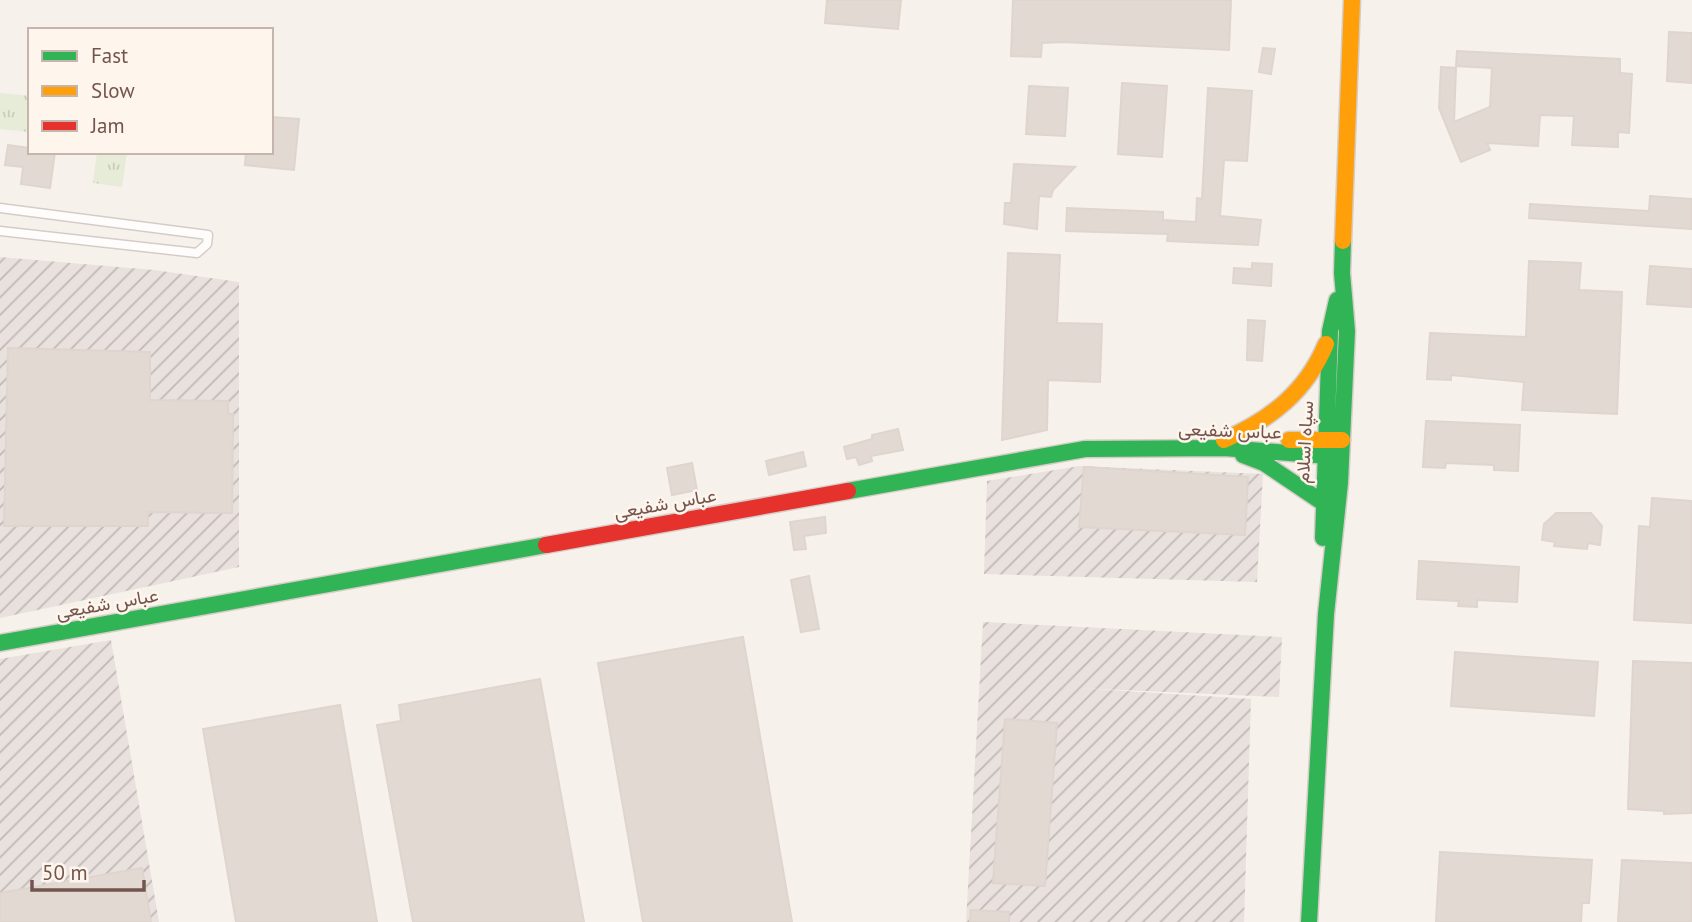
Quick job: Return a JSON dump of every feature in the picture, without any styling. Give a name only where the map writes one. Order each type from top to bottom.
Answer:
[{"type":"main road","name":"سپاه اسلام","points":[[1342,440],[1347,331],[1342,273],[1352,0]]},
{"type":"main road","name":"سپاه اسلام","points":[[1309,922],[1326,614],[1330,331],[1342,273]]},
{"type":"main road","points":[[1224,444],[1268,418],[1294,397],[1321,357],[1330,331]]},
{"type":"main road","name":"عباس شفیعی","points":[[0,630],[1084,442],[1224,444],[1330,451],[1342,440]]},
{"type":"main road","points":[[1224,444],[1264,463],[1322,502]]},
{"type":"main road","name":"عباس شفیعی","points":[[0,643],[1085,449],[1224,444]]},
{"type":"main road","name":"سپاه اسلام","points":[[1326,614],[1322,502],[1330,451]]},
{"type":"lane","points":[[0,208],[208,235],[207,244],[197,253],[0,231]]},
{"type":"shaded area","points":[[0,257],[154,270],[239,282],[239,567],[0,618]]},
{"type":"shaded area","points":[[1080,466],[1263,474],[1257,582],[984,574],[987,481]]},
{"type":"shaded area","points":[[983,622],[1282,637],[1279,697],[1077,688],[1251,699],[1244,922],[966,922]]},
{"type":"shaded area","points":[[111,640],[159,922],[0,922],[0,659]]},
{"type":"green space","points":[[0,93],[28,96],[28,132],[0,129]]},
{"type":"green space","points":[[97,154],[127,154],[122,187],[93,183]]},
{"type":"building","points":[[827,0],[901,0],[898,29],[825,23]]},
{"type":"building","points":[[1013,0],[1231,0],[1229,50],[1062,42],[1042,43],[1041,57],[1011,56]]},
{"type":"building","points":[[1669,32],[1692,33],[1692,83],[1667,81]]},
{"type":"building","points":[[1263,48],[1275,49],[1271,74],[1259,72]]},
{"type":"building","points":[[1457,51],[1620,59],[1620,73],[1632,74],[1629,133],[1618,132],[1618,147],[1572,145],[1574,116],[1540,115],[1538,146],[1487,143],[1490,150],[1461,162],[1439,108],[1441,67],[1456,68],[1454,122],[1490,107],[1492,68],[1456,66]]},
{"type":"building","points":[[1122,83],[1167,86],[1162,157],[1118,154]]},
{"type":"building","points":[[1029,86],[1068,88],[1065,136],[1026,134]]},
{"type":"building","points":[[1208,88],[1252,91],[1247,161],[1224,160],[1220,216],[1261,220],[1258,245],[1167,241],[1168,234],[1066,231],[1067,208],[1163,212],[1163,220],[1196,222],[1197,198],[1202,199]]},
{"type":"building","points":[[273,117],[299,119],[294,170],[245,165],[246,154],[273,154]]},
{"type":"building","points":[[8,145],[28,148],[28,154],[55,154],[50,188],[21,184],[23,167],[5,165]]},
{"type":"building","points":[[1014,164],[1075,167],[1053,190],[1051,197],[1039,196],[1037,229],[1004,224],[1005,203],[1011,203]]},
{"type":"building","points":[[1650,196],[1692,199],[1692,229],[1529,218],[1530,204],[1649,211]]},
{"type":"building","points":[[1008,253],[1060,255],[1057,323],[1102,324],[1100,382],[1048,380],[1047,430],[1002,440]]},
{"type":"building","points":[[1529,261],[1581,263],[1579,290],[1622,292],[1617,414],[1522,410],[1524,382],[1451,375],[1451,380],[1427,379],[1430,333],[1526,337]]},
{"type":"building","points":[[1252,263],[1272,264],[1271,286],[1233,283],[1234,268],[1252,269]]},
{"type":"building","points":[[1650,266],[1692,269],[1692,307],[1647,304]]},
{"type":"building","points":[[1248,320],[1265,321],[1262,361],[1247,360]]},
{"type":"building","points":[[8,348],[150,352],[150,400],[228,401],[228,414],[233,414],[232,513],[148,512],[148,526],[4,526]]},
{"type":"building","points":[[1426,421],[1520,425],[1518,471],[1494,470],[1494,465],[1446,463],[1445,468],[1423,467]]},
{"type":"building","points":[[898,429],[903,450],[871,456],[872,461],[859,465],[856,457],[847,459],[844,447],[872,439],[872,435]]},
{"type":"building","points":[[803,452],[806,466],[769,475],[766,461]]},
{"type":"building","points":[[692,463],[697,490],[672,495],[667,468]]},
{"type":"building","points":[[1084,467],[1248,477],[1245,535],[1079,527]]},
{"type":"building","points":[[1652,498],[1692,501],[1692,623],[1634,620],[1639,526],[1650,527]]},
{"type":"building","points":[[1556,513],[1591,513],[1602,526],[1600,545],[1588,543],[1587,549],[1554,546],[1555,542],[1542,540],[1544,524]]},
{"type":"building","points":[[825,517],[826,533],[804,536],[806,549],[794,550],[790,522]]},
{"type":"building","points":[[1419,561],[1519,567],[1517,602],[1477,600],[1477,607],[1458,606],[1459,601],[1417,599]]},
{"type":"building","points":[[809,576],[819,629],[801,632],[791,580]]},
{"type":"building","points":[[743,637],[792,922],[643,922],[598,663]]},
{"type":"building","points":[[1455,652],[1598,662],[1594,716],[1451,706]]},
{"type":"building","points":[[1633,661],[1692,663],[1692,813],[1664,814],[1664,811],[1628,809]]},
{"type":"building","points":[[540,679],[584,922],[413,922],[377,725],[401,721],[399,705]]},
{"type":"building","points":[[340,705],[377,922],[236,922],[203,729]]},
{"type":"building","points":[[1005,719],[1057,723],[1045,886],[993,883]]},
{"type":"building","points":[[1440,852],[1592,860],[1589,903],[1582,903],[1581,922],[1436,922]]},
{"type":"building","points":[[1622,860],[1692,863],[1692,922],[1618,922]]},
{"type":"building","points":[[142,868],[151,922],[0,922],[0,893]]},
{"type":"building","points":[[971,910],[1009,912],[1009,922],[970,922]]},
{"type":"traffic: fast","points":[[1309,922],[1326,614],[1340,483],[1347,331],[1342,273],[1343,241]]},
{"type":"traffic: fast","points":[[1323,538],[1330,331],[1337,300]]},
{"type":"traffic: fast","points":[[848,491],[1085,449],[1224,448],[1341,457]]},
{"type":"traffic: fast","points":[[1243,455],[1264,463],[1322,502]]},
{"type":"traffic: fast","points":[[0,643],[546,545]]},
{"type":"traffic: slow","points":[[1343,241],[1352,0]]},
{"type":"traffic: slow","points":[[1224,440],[1257,423],[1285,402],[1308,376],[1326,344]]},
{"type":"traffic: slow","points":[[1289,440],[1342,440]]},
{"type":"traffic: jam","points":[[546,545],[848,491]]}]
